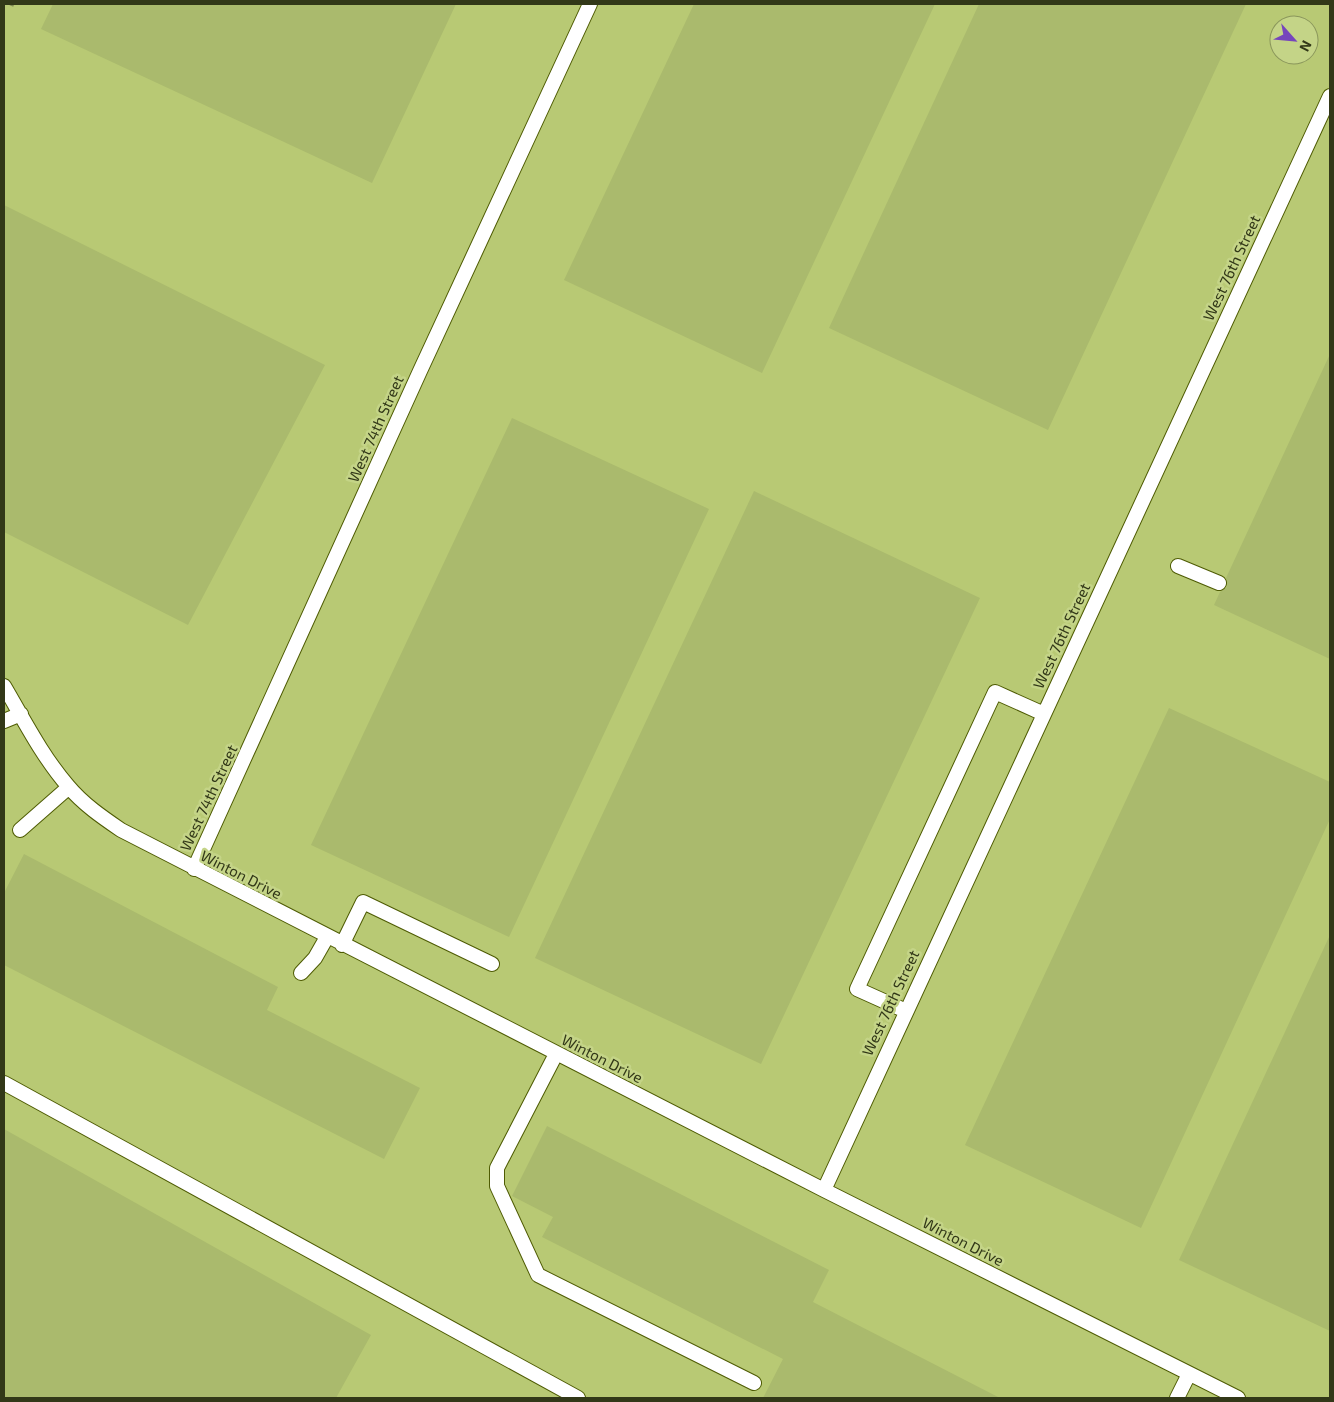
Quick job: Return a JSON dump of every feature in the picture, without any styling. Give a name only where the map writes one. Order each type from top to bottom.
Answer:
[{"type":"street","name":"West 74th Street","points":[[194,869],[590,4]]},
{"type":"street","name":"West 76th Street","points":[[824,1190],[1330,96]]},
{"type":"street","points":[[1178,566],[1219,583]]},
{"type":"street","name":"Winton Drive","points":[[4,686],[51,765],[69,787],[92,810],[121,830],[556,1054],[1238,1398]]},
{"type":"street","points":[[906,1011],[857,989],[886,926],[995,692],[1044,714]]},
{"type":"street","points":[[4,721],[20,714]]},
{"type":"street","points":[[20,830],[69,787]]},
{"type":"street","points":[[342,945],[363,902],[492,964]]},
{"type":"street","points":[[301,973],[315,958],[327,937]]},
{"type":"street","points":[[556,1054],[497,1168],[497,1186],[538,1275],[754,1383]]},
{"type":"street","points":[[4,1083],[578,1398]]},
{"type":"street","points":[[1177,1398],[1189,1374]]},
{"type":"path","points":[[10,4],[15,6]]},
{"type":"shaded area","points":[[4,4],[1330,4],[1330,1398],[4,1398]]},
{"type":"building","points":[[53,4],[456,4],[372,183],[41,29]]},
{"type":"building","points":[[694,4],[935,4],[762,373],[564,280]]},
{"type":"building","points":[[979,4],[1246,4],[1048,430],[829,328]]},
{"type":"building","points":[[4,205],[325,365],[188,625],[4,532]]},
{"type":"building","points":[[1330,354],[1330,659],[1214,605],[1220,592],[1227,587],[1226,578]]},
{"type":"building","points":[[512,418],[709,509],[509,937],[311,845]]},
{"type":"building","points":[[754,491],[980,598],[761,1064],[535,958]]},
{"type":"building","points":[[1169,708],[1330,782],[1330,819],[1141,1228],[965,1145]]},
{"type":"building","points":[[24,854],[278,987],[267,1010],[420,1088],[384,1159],[4,965],[4,893]]},
{"type":"building","points":[[1330,935],[1330,1331],[1179,1260]]},
{"type":"building","points":[[547,1126],[829,1270],[813,1302],[1000,1398],[763,1398],[783,1359],[542,1237],[553,1217],[512,1196]]},
{"type":"building","points":[[4,1129],[371,1335],[336,1398],[4,1398]]}]
